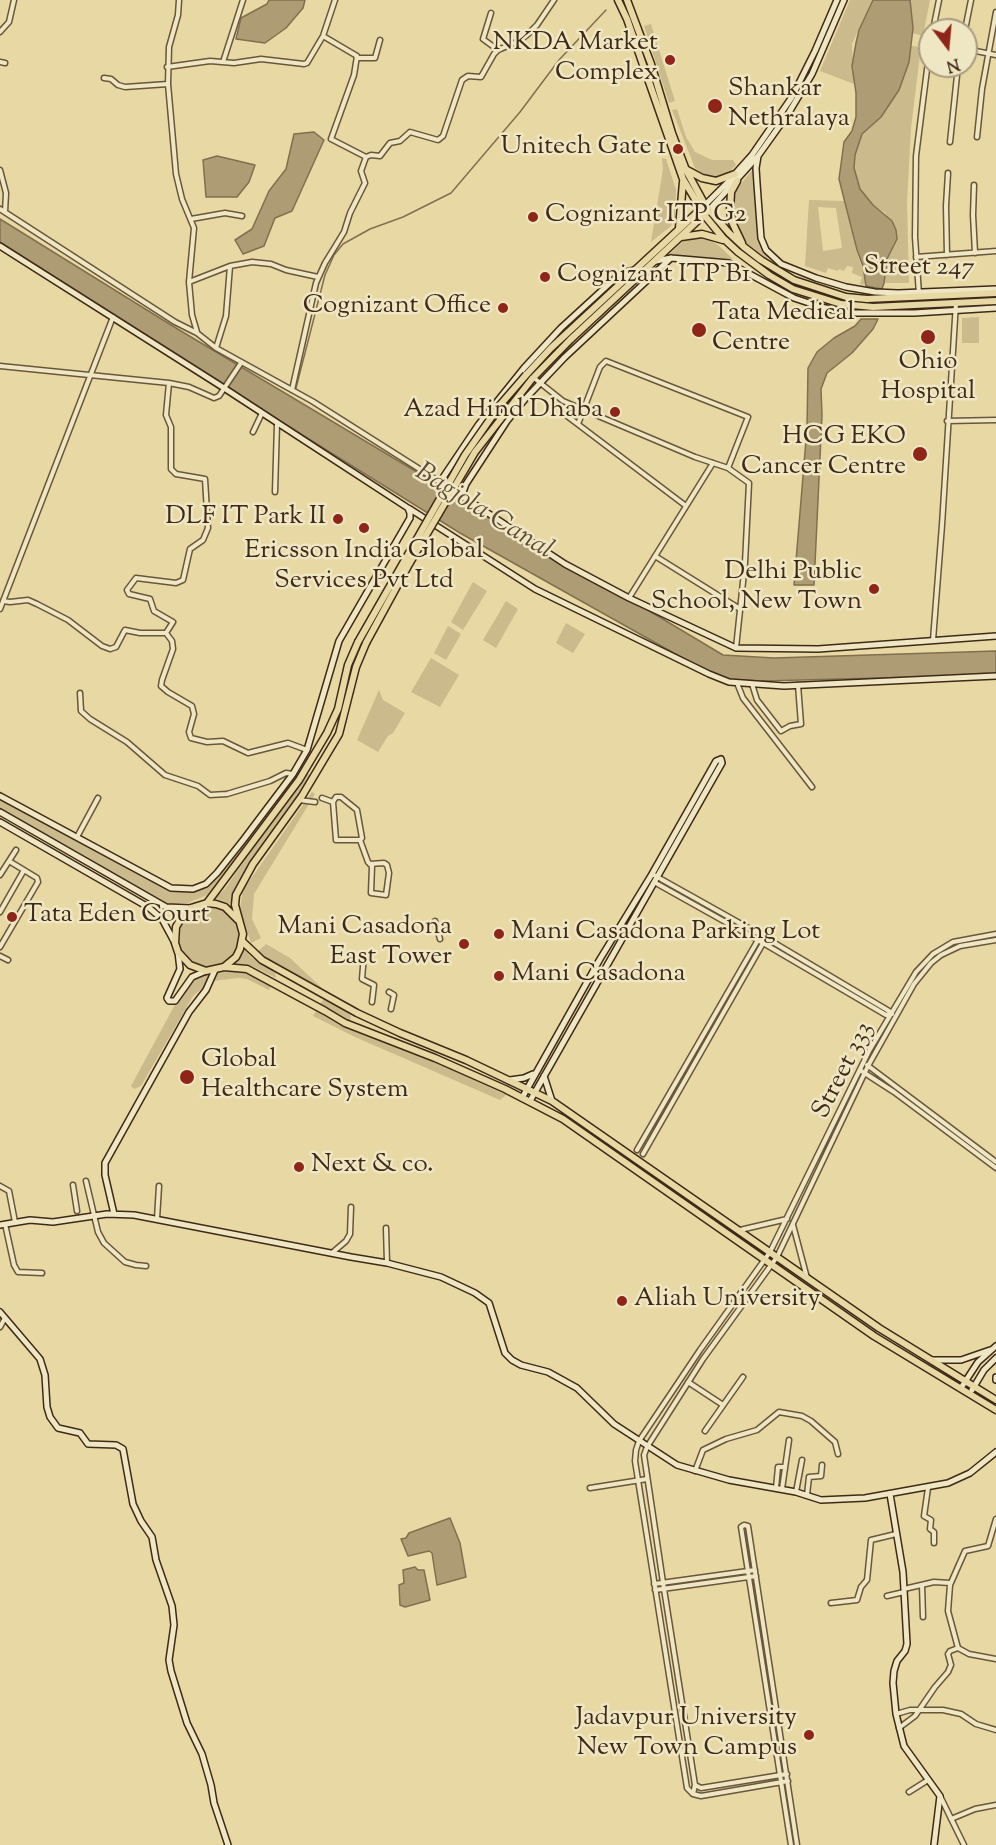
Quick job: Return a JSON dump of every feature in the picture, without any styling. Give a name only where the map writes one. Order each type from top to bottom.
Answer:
[{"type":"main road","points":[[618,0],[627,19],[683,179],[727,242],[769,275],[785,284],[802,293],[841,304],[873,307],[956,307],[996,301]]},
{"type":"main road","points":[[627,0],[686,170],[705,209],[744,247],[769,266],[794,280],[836,294],[867,299],[996,293]]},
{"type":"main road","points":[[686,170],[709,180],[736,178],[731,192],[730,211],[732,222],[744,247]]},
{"type":"main road","points":[[679,229],[683,179]]},
{"type":"main road","points":[[238,920],[225,907],[207,903],[190,908],[179,919],[174,934],[178,952],[190,966],[206,971],[224,967],[236,957],[243,942],[235,905],[236,895],[242,881],[299,800],[339,734],[356,667],[366,644],[408,566],[476,452],[551,348],[679,229],[705,209]]},
{"type":"main road","points":[[207,903],[299,780],[327,733],[338,709],[348,665],[358,642],[465,454],[493,413],[678,239],[705,209]]},
{"type":"main road","points":[[678,239],[702,234],[727,242]]},
{"type":"main road","points":[[243,942],[262,960],[357,1013],[400,1034],[466,1060],[552,1101],[879,1328],[996,1400]]},
{"type":"main road","points":[[224,967],[247,969],[345,1023],[435,1058],[530,1101],[563,1119],[874,1336],[996,1410]]},
{"type":"street","points":[[0,32],[9,22],[14,0]]},
{"type":"street","points":[[179,0],[178,15],[168,47],[167,67],[176,174],[194,234],[189,282],[192,315],[197,333]]},
{"type":"street","points":[[223,62],[243,0]]},
{"type":"street","points":[[167,67],[268,59],[307,63],[322,36],[335,0]]},
{"type":"street","points":[[292,390],[318,277],[344,232],[350,213],[365,183],[361,171],[368,155],[380,156],[390,143],[400,141],[410,132],[440,139],[446,130],[462,80],[468,76],[481,77],[490,59],[498,50],[519,41],[528,34],[554,0]]},
{"type":"street","points":[[736,178],[807,76],[837,0]]},
{"type":"street","points":[[705,209],[758,156],[788,114],[844,0]]},
{"type":"street","points":[[935,18],[939,0]]},
{"type":"street","points":[[967,18],[971,0]]},
{"type":"street","points":[[977,137],[996,12]]},
{"type":"street","points":[[491,13],[483,39],[498,50]]},
{"type":"street","points":[[322,36],[356,54],[358,58],[331,138],[366,158]]},
{"type":"street","points":[[358,58],[375,58],[380,40]]},
{"type":"street","points":[[978,52],[996,55]]},
{"type":"street","points":[[104,78],[111,79],[124,87],[168,84]]},
{"type":"street","points":[[919,295],[916,256],[916,156],[926,78]]},
{"type":"street","points":[[950,142],[957,78]]},
{"type":"street","name":"Street 247","points":[[758,156],[756,168],[761,238],[766,250],[779,262],[799,273],[846,287],[875,292],[919,295],[996,289]]},
{"type":"street","points":[[0,170],[6,193],[2,211],[175,322],[197,333],[216,348],[292,390],[462,495],[469,502],[565,564],[629,598],[736,648],[819,649],[996,636]]},
{"type":"street","points":[[947,255],[948,173]]},
{"type":"street","points":[[974,185],[975,253]]},
{"type":"street","points":[[191,219],[225,213],[242,216]]},
{"type":"street","points":[[0,246],[535,589],[709,674],[736,683],[798,685],[996,676]]},
{"type":"street","points":[[916,256],[996,251]]},
{"type":"street","points":[[462,495],[466,484],[507,421],[540,383],[595,328],[671,258]]},
{"type":"street","points":[[654,261],[671,258],[729,263],[788,295],[835,311],[882,314],[956,307],[996,308]]},
{"type":"street","points":[[189,282],[245,262],[277,265],[292,272],[318,277]]},
{"type":"street","points":[[769,266],[779,262]]},
{"type":"street","points":[[216,348],[225,323],[230,266]]},
{"type":"street","points":[[440,482],[479,424],[544,345],[621,273],[635,270]]},
{"type":"street","points":[[836,294],[846,287]]},
{"type":"street","points":[[933,640],[956,307]]},
{"type":"street","points":[[0,609],[113,317]]},
{"type":"street","points":[[579,424],[600,368],[606,361],[748,417],[728,468]]},
{"type":"street","points":[[0,366],[91,377],[169,383],[189,387],[214,398],[219,396],[241,363]]},
{"type":"street","points":[[531,377],[559,399],[728,468],[749,483],[736,648]]},
{"type":"street","points":[[166,633],[173,624],[172,620],[154,610],[150,599],[129,594],[128,590],[136,578],[176,583],[183,580],[190,549],[202,540],[208,528],[205,479],[176,474],[171,469],[171,427],[166,416],[169,383]]},
{"type":"street","points":[[253,432],[262,413]]},
{"type":"street","points":[[567,416],[686,506]]},
{"type":"street","points":[[947,421],[996,420]]},
{"type":"street","points":[[275,492],[277,423]]},
{"type":"street","points":[[629,598],[713,463]]},
{"type":"street","points":[[0,796],[171,888],[193,889],[206,884],[244,839],[307,750],[339,641],[410,518],[408,508]]},
{"type":"street","points":[[656,556],[740,609]]},
{"type":"street","points":[[3,601],[28,600],[38,604],[67,619],[102,646],[110,649],[116,647],[125,630],[140,633],[166,633]]},
{"type":"street","points":[[166,633],[172,641],[173,649],[161,686],[192,706],[194,714],[189,732],[191,738],[211,743],[223,741],[248,753],[288,743],[307,750]]},
{"type":"street","points":[[736,683],[743,698],[812,786]]},
{"type":"street","points":[[752,684],[757,700],[780,731],[801,724],[798,685]]},
{"type":"street","points":[[80,693],[81,711],[90,719],[127,742],[165,775],[198,786],[210,795],[227,794],[270,781],[286,773],[292,774]]},
{"type":"street","points":[[522,1098],[716,761],[721,759],[723,761],[657,880],[646,895],[530,1101]]},
{"type":"street","points":[[360,840],[336,841],[333,802],[336,797],[341,797],[357,810],[362,838],[360,840],[370,864],[372,866],[371,894],[386,895],[389,873],[387,865],[384,863],[370,864]]},
{"type":"street","points":[[77,837],[98,798]]},
{"type":"street","points":[[322,798],[333,802]]},
{"type":"street","points":[[299,800],[315,802]]},
{"type":"street","points":[[0,812],[166,907],[190,908]]},
{"type":"street","points":[[0,822],[148,907],[162,919],[175,943]]},
{"type":"street","points":[[244,839],[251,844]]},
{"type":"street","points":[[0,875],[16,850]]},
{"type":"street","points":[[0,947],[38,882],[37,878],[9,861]]},
{"type":"street","points":[[0,912],[24,870]]},
{"type":"street","points":[[650,877],[761,934],[893,1014]]},
{"type":"street","points":[[657,880],[886,1015],[893,1014]]},
{"type":"street","points":[[435,921],[441,939]]},
{"type":"street","points":[[637,1150],[761,934]]},
{"type":"street","name":"Street 333","points":[[893,1014],[916,972],[933,954],[953,942],[996,934]]},
{"type":"street","points":[[643,1154],[765,938]]},
{"type":"street","name":"Street 333","points":[[893,1014],[923,972],[941,955],[960,946],[996,940]]},
{"type":"street","points":[[178,952],[180,969],[167,998],[169,1001],[175,1001],[192,977],[206,971]]},
{"type":"street","points":[[364,955],[362,979],[374,985],[372,1002]]},
{"type":"street","points":[[0,956],[8,960]]},
{"type":"street","points":[[110,1214],[105,1163],[189,1012],[206,990],[215,970]]},
{"type":"street","points":[[389,992],[394,995],[391,1009]]},
{"type":"street","points":[[893,1014],[866,1064],[996,1162]]},
{"type":"street","name":"Street 333","points":[[639,1441],[770,1252],[860,1070],[866,1064]]},
{"type":"street","name":"Street 333","points":[[647,1447],[688,1382],[777,1257],[864,1074],[866,1064]]},
{"type":"street","points":[[860,1070],[894,1092],[996,1168]]},
{"type":"street","points":[[508,1080],[524,1078],[535,1073]]},
{"type":"street","points":[[544,1076],[552,1101]]},
{"type":"street","points":[[86,1181],[97,1215],[98,1232],[104,1243],[125,1262],[146,1266]]},
{"type":"street","points":[[73,1185],[77,1215]]},
{"type":"street","points":[[0,1186],[8,1189],[10,1193],[15,1222]]},
{"type":"street","points":[[157,1220],[159,1186]]},
{"type":"street","points":[[336,1254],[350,1234],[351,1207]]},
{"type":"street","points":[[42,1273],[21,1273],[16,1270],[3,1224],[30,1220],[49,1222],[77,1215],[110,1214],[157,1220],[387,1263],[441,1277],[475,1293],[491,1308],[506,1353],[512,1360],[521,1365],[548,1372],[577,1388],[614,1424],[647,1447],[680,1466],[695,1471],[827,1500],[890,1494],[948,1483],[970,1473],[996,1452]]},
{"type":"street","points":[[739,1230],[787,1219]]},
{"type":"street","points":[[793,1224],[807,1278]]},
{"type":"street","points":[[386,1228],[387,1263]]},
{"type":"street","points":[[0,1312],[40,1359],[45,1374],[46,1407],[60,1429],[80,1433],[88,1444],[116,1445],[123,1449],[133,1504],[152,1537],[156,1560],[172,1606],[174,1625],[169,1660],[171,1671],[187,1723],[202,1754],[212,1785],[213,1803],[228,1845]]},
{"type":"street","points":[[0,1327],[5,1318]]},
{"type":"street","points":[[961,1388],[978,1362],[996,1346]]},
{"type":"street","points":[[932,1360],[962,1360],[990,1350]]},
{"type":"street","points":[[970,1393],[984,1370],[996,1358]]},
{"type":"street","points":[[705,1431],[743,1377]]},
{"type":"street","points":[[688,1382],[723,1405]]},
{"type":"street","points":[[695,1471],[703,1450],[726,1439],[752,1432],[781,1412],[802,1416],[811,1421],[835,1442],[838,1454]]},
{"type":"street","points":[[779,1489],[789,1440]]},
{"type":"street","points":[[639,1441],[635,1461],[687,1788],[693,1794],[701,1796],[788,1781]]},
{"type":"street","points":[[647,1447],[644,1455],[647,1479],[695,1785],[693,1794]]},
{"type":"street","points":[[796,1492],[802,1460]]},
{"type":"street","points":[[807,1495],[809,1478],[821,1476],[822,1465]]},
{"type":"street","points":[[590,1488],[647,1479]]},
{"type":"street","points":[[927,1488],[924,1516],[931,1520],[930,1529],[934,1532],[934,1543]]},
{"type":"street","points":[[890,1494],[896,1534],[900,1543],[907,1644],[905,1651],[899,1656],[894,1671],[896,1714],[907,1751],[940,1796],[964,1845]]},
{"type":"street","points":[[996,1519],[987,1546],[965,1551],[951,1583],[948,1611],[958,1648],[969,1654],[996,1659]]},
{"type":"street","points":[[791,1845],[741,1527],[744,1525],[748,1527],[797,1845]]},
{"type":"street","points":[[831,1603],[857,1600],[861,1587],[867,1580],[871,1540],[896,1534]]},
{"type":"street","points":[[654,1584],[755,1570]]},
{"type":"street","points":[[655,1590],[756,1576]]},
{"type":"street","points":[[887,1596],[934,1582],[951,1583]]},
{"type":"street","points":[[922,1585],[923,1617]]},
{"type":"street","points":[[899,1728],[908,1723],[950,1669],[949,1653],[958,1648]]},
{"type":"street","points":[[896,1714],[920,1709],[943,1710],[958,1713],[976,1724],[996,1730]]},
{"type":"street","points":[[695,1785],[701,1788],[787,1774]]},
{"type":"street","points":[[909,1792],[929,1780]]},
{"type":"street","points":[[934,1845],[940,1796]]},
{"type":"street","points":[[951,1819],[975,1809],[996,1805]]},
{"type":"shaded area","points":[[850,0],[872,0],[852,44],[854,84],[820,71]]},
{"type":"shaded area","points":[[910,0],[930,0],[926,18],[918,18],[918,35],[912,33]]},
{"type":"shaded area","points":[[651,24],[675,101],[669,103],[644,26]]},
{"type":"shaded area","points":[[911,46],[918,47],[907,202],[909,283],[884,283],[884,272],[897,239],[885,213],[873,205],[860,189],[854,168],[855,155],[862,134],[899,90]]},
{"type":"shaded area","points":[[677,109],[686,137],[695,152],[712,160],[733,160],[736,165],[730,171],[715,177],[695,168],[672,110]]},
{"type":"shaded area","points":[[662,158],[666,159],[676,190],[675,217],[671,226],[651,242],[663,169]]},
{"type":"shaded area","points":[[753,169],[758,235],[768,259],[747,244],[733,213],[734,192]]},
{"type":"shaded area","points":[[809,200],[844,201],[865,276],[865,285],[860,284],[862,277],[852,273],[853,267],[847,266],[844,271],[828,268],[826,273],[805,266]],"holes":[[[818,207],[836,208],[842,248],[823,251]]]},
{"type":"shaded area","points":[[689,238],[709,240],[733,259],[668,256]]},
{"type":"shaded area","points":[[979,317],[979,343],[962,343],[962,318]]},
{"type":"shaded area","points":[[473,582],[487,591],[463,630],[451,622]]},
{"type":"shaded area","points":[[506,601],[518,609],[496,648],[483,640]]},
{"type":"shaded area","points":[[566,623],[585,634],[573,653],[556,643]]},
{"type":"shaded area","points":[[448,626],[461,634],[446,660],[434,653]]},
{"type":"shaded area","points":[[431,658],[459,675],[440,707],[411,692]]},
{"type":"shaded area","points":[[379,690],[383,700],[405,713],[378,752],[357,740]]},
{"type":"shaded area","points":[[306,772],[311,776],[247,867],[234,891],[231,904],[215,898],[225,889]]},
{"type":"shaded area","points":[[312,792],[315,794],[254,894],[252,919],[261,938],[251,943],[240,909],[243,890]]},
{"type":"shaded area","points":[[0,800],[173,891],[202,888],[213,881],[244,844],[246,845],[207,895],[188,903],[168,904],[0,808]]},
{"type":"shaded area","points":[[208,906],[220,908],[230,915],[237,925],[239,937],[237,949],[230,959],[220,966],[208,968],[196,966],[186,959],[179,949],[177,937],[179,925],[186,915],[196,908]]},
{"type":"shaded area","points":[[266,944],[290,958],[323,989],[259,954],[257,952]]},
{"type":"shaded area","points":[[244,949],[252,958],[275,971],[276,978],[252,966],[235,963]]},
{"type":"shaded area","points":[[242,971],[271,986],[269,990],[247,979],[238,978],[213,981],[216,974]]},
{"type":"shaded area","points":[[211,975],[207,984],[193,996],[141,1086],[134,1089],[131,1086],[178,999],[192,982],[203,976]]},
{"type":"shaded area","points":[[324,999],[349,1013],[350,1021],[319,1005]]},
{"type":"shaded area","points":[[316,1011],[339,1025],[432,1061],[506,1095],[500,1100],[355,1037],[313,1016]]},
{"type":"water","points":[[269,0],[305,0],[303,8],[286,28],[265,43],[236,39],[241,18],[267,4]]},
{"type":"water","points":[[873,0],[910,0],[913,28],[909,62],[899,90],[881,117],[862,134],[855,155],[854,168],[860,189],[873,205],[892,221],[896,230],[897,239],[887,259],[882,289],[866,286],[863,266],[839,179],[844,142],[852,131],[856,117],[856,93],[852,66],[856,43],[859,30]]},
{"type":"water","points":[[314,132],[324,140],[292,211],[275,218],[264,246],[243,254],[235,240],[252,229],[269,191],[286,169],[294,134]]},
{"type":"water","points":[[217,156],[255,165],[249,182],[237,197],[206,197],[203,160]]},
{"type":"water","name":"Bagjola Canal","points":[[0,219],[176,328],[723,655],[774,658],[996,651],[996,675],[762,681],[720,679],[460,533],[0,247]]},
{"type":"water","points":[[861,319],[878,319],[873,329],[852,353],[827,373],[821,389],[822,415],[814,585],[794,585],[807,428],[808,368],[817,352],[834,338],[855,326]]},
{"type":"water","points":[[450,1518],[460,1543],[466,1577],[437,1585],[432,1553],[429,1551],[408,1556],[401,1539],[406,1538],[409,1533]]},
{"type":"water","points":[[415,1567],[418,1570],[424,1570],[430,1600],[405,1607],[400,1605],[399,1585],[404,1583],[403,1570]]},
{"type":"waterway","points":[[296,388],[325,275],[334,255],[343,244],[370,229],[403,217],[451,193],[520,112],[559,60],[606,10]]},
{"type":"place","name":"NKDA Market Complex","points":[[670,60]]},
{"type":"place","name":"Shankar Nethralaya","points":[[715,106]]},
{"type":"place","name":"Unitech Gate 1","points":[[678,149]]},
{"type":"place","name":"Cognizant ITP G2","points":[[533,217]]},
{"type":"place","name":"Cognizant ITP B1","points":[[545,277]]},
{"type":"place","name":"Cognizant Office","points":[[503,308]]},
{"type":"place","name":"Tata Medical Centre","points":[[699,330]]},
{"type":"place","name":"Ohio Hospital","points":[[928,337]]},
{"type":"place","name":"Azad Hind Dhaba","points":[[615,412]]},
{"type":"place","name":"HCG EKO Cancer Centre","points":[[920,454]]},
{"type":"place","name":"DLF IT Park II","points":[[338,519]]},
{"type":"place","name":"Ericsson India Global Services Pvt Ltd","points":[[364,528]]},
{"type":"place","name":"Delhi Public School, New Town","points":[[874,589]]},
{"type":"place","name":"Tata Eden Court","points":[[12,917]]},
{"type":"place","name":"Mani Casadona Parking Lot","points":[[499,934]]},
{"type":"place","name":"Mani Casadona East Tower","points":[[464,944]]},
{"type":"place","name":"Mani Casadona","points":[[499,976]]},
{"type":"place","name":"Global Healthcare System","points":[[187,1077]]},
{"type":"place","name":"Next & co.","points":[[299,1167]]},
{"type":"place","name":"Aliah University","points":[[622,1301]]},
{"type":"place","name":"Jadavpur University New Town Campus","points":[[809,1735]]}]
